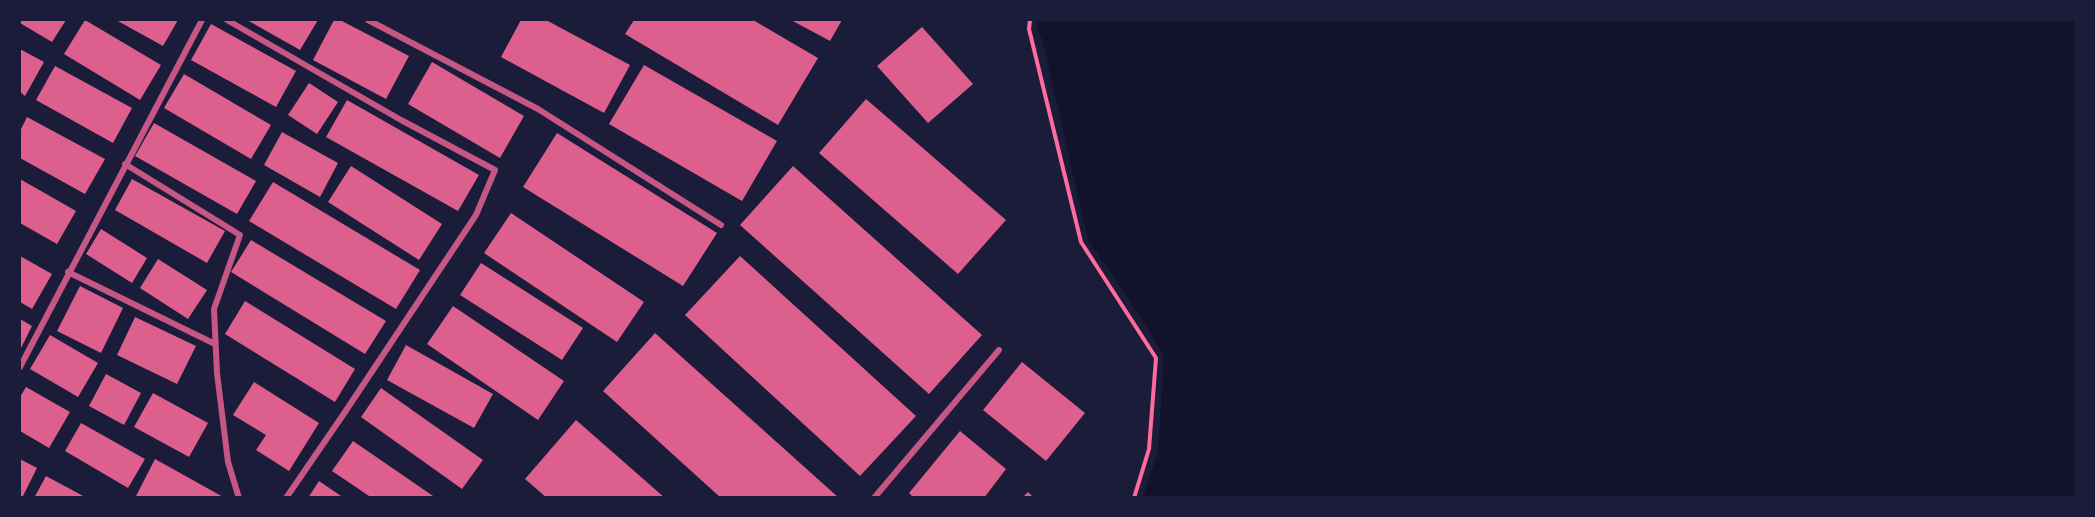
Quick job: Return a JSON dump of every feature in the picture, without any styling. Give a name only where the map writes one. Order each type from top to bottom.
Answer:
[{"type":"street","points":[[20,367],[202,20]]},
{"type":"street","points":[[227,20],[401,120],[495,170],[476,215],[286,498]]},
{"type":"street","points":[[368,20],[538,109],[721,225]]},
{"type":"street","points":[[125,164],[240,235],[214,309],[217,373],[228,462],[239,498]]},
{"type":"street","points":[[68,272],[215,344]]},
{"type":"street","points":[[874,498],[999,350]]},
{"type":"path","points":[[1030,20],[1029,28],[1081,242],[1156,358],[1149,449],[1134,498]]},
{"type":"shaded area","points":[[1038,20],[2075,20],[2075,497],[1143,497],[1158,452],[1164,355],[1088,240],[1043,43],[1037,26]]},
{"type":"building","points":[[20,20],[66,20],[52,42],[20,23]]},
{"type":"building","points":[[85,20],[161,65],[140,100],[64,54]]},
{"type":"building","points":[[116,20],[178,20],[163,46]]},
{"type":"building","points":[[247,20],[318,20],[300,50]]},
{"type":"building","points":[[334,20],[340,20],[409,56],[386,99],[313,60]]},
{"type":"building","points":[[521,20],[546,20],[630,65],[604,113],[501,57]]},
{"type":"building","points":[[634,20],[753,20],[818,58],[778,125],[625,34]]},
{"type":"building","points":[[791,20],[842,20],[830,41]]},
{"type":"building","points":[[211,24],[296,71],[276,107],[191,60]]},
{"type":"building","points":[[922,27],[973,84],[928,123],[877,66]]},
{"type":"building","points":[[20,49],[44,62],[25,96],[20,92]]},
{"type":"building","points":[[432,62],[524,116],[500,158],[408,104]]},
{"type":"building","points":[[644,65],[777,141],[742,201],[609,124]]},
{"type":"building","points":[[55,66],[132,108],[113,143],[36,100]]},
{"type":"building","points":[[184,74],[271,125],[251,159],[164,108]]},
{"type":"building","points":[[309,83],[338,102],[317,134],[288,115]]},
{"type":"building","points":[[866,99],[1006,220],[958,274],[819,153]]},
{"type":"building","points":[[347,100],[479,175],[458,211],[326,137]]},
{"type":"building","points":[[27,117],[105,159],[85,194],[20,158],[20,131]]},
{"type":"building","points":[[154,123],[256,181],[237,214],[135,156]]},
{"type":"building","points":[[282,132],[338,163],[320,197],[264,165]]},
{"type":"building","points":[[557,133],[717,233],[683,286],[523,187]]},
{"type":"building","points":[[351,166],[442,224],[419,260],[328,202]]},
{"type":"building","points":[[793,166],[982,335],[929,394],[740,225]]},
{"type":"building","points":[[20,179],[76,211],[57,244],[20,223]]},
{"type":"building","points":[[132,179],[225,231],[207,263],[115,210]]},
{"type":"building","points":[[273,182],[420,270],[396,309],[249,221]]},
{"type":"building","points":[[511,213],[644,302],[617,342],[484,253]]},
{"type":"building","points":[[101,229],[147,258],[132,283],[86,254]]},
{"type":"building","points":[[251,240],[386,321],[365,354],[231,272]]},
{"type":"building","points":[[20,256],[52,274],[32,309],[20,302]]},
{"type":"building","points":[[740,256],[916,416],[860,476],[685,315]]},
{"type":"building","points":[[158,259],[207,290],[188,319],[140,288]]},
{"type":"building","points":[[481,263],[583,328],[562,360],[460,295]]},
{"type":"building","points":[[80,286],[123,308],[101,353],[57,331]]},
{"type":"building","points":[[245,301],[355,369],[335,402],[225,334]]},
{"type":"building","points":[[453,306],[564,381],[538,420],[427,344]]},
{"type":"building","points":[[135,317],[196,346],[177,384],[117,355]]},
{"type":"building","points":[[20,319],[32,326],[20,350]]},
{"type":"building","points":[[655,333],[839,498],[721,498],[603,391]]},
{"type":"building","points":[[50,335],[98,363],[78,397],[30,369]]},
{"type":"building","points":[[406,345],[493,394],[474,428],[387,380]]},
{"type":"building","points":[[1022,362],[1085,413],[1046,461],[983,410]]},
{"type":"building","points":[[106,374],[141,393],[124,425],[89,406]]},
{"type":"building","points":[[254,382],[319,423],[289,471],[256,450],[266,435],[233,415]]},
{"type":"building","points":[[26,387],[70,412],[49,448],[20,431],[20,397]]},
{"type":"building","points":[[381,388],[483,460],[462,489],[361,417]]},
{"type":"building","points":[[153,393],[208,423],[189,457],[134,427]]},
{"type":"building","points":[[576,420],[665,498],[547,498],[525,479]]},
{"type":"building","points":[[81,423],[145,459],[128,488],[65,451]]},
{"type":"building","points":[[960,431],[1006,469],[984,498],[914,498],[909,493]]},
{"type":"building","points":[[353,441],[436,498],[372,498],[332,471]]},
{"type":"building","points":[[20,459],[37,468],[22,498],[20,498]]},
{"type":"building","points":[[155,459],[225,498],[135,498]]},
{"type":"building","points":[[46,476],[87,498],[34,498]]},
{"type":"building","points":[[319,481],[344,498],[308,498]]},
{"type":"building","points":[[1028,492],[1034,498],[1022,498]]}]
